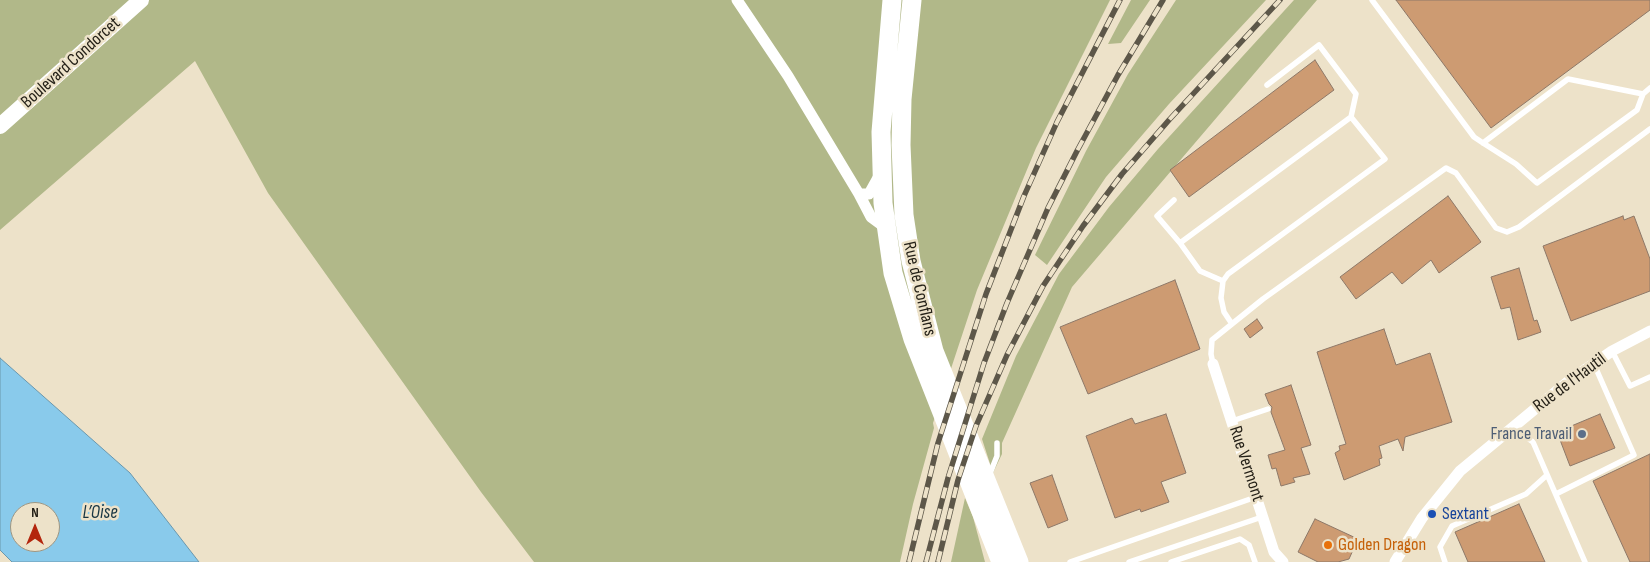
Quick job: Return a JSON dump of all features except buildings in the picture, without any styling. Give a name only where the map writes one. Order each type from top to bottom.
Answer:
[{"type":"main road","name":"Boulevard Condorcet","points":[[0,112],[126,0]]},
{"type":"main road","name":"Boulevard Condorcet","points":[[0,126],[142,0]]},
{"type":"main road","name":"Rue de Conflans","points":[[892,0],[883,86],[881,168],[886,228],[893,273],[905,318],[978,462],[978,481],[1001,562]]},
{"type":"main road","name":"Rue de Conflans","points":[[912,0],[901,122],[904,215],[919,299],[940,389],[978,481],[1019,562]]},
{"type":"street","name":"Rue de Conflans","points":[[737,0],[788,76],[859,194],[870,217],[886,228]]},
{"type":"street","points":[[859,194],[869,194],[872,191],[881,168]]},
{"type":"street","name":"Rue de l'Hautil","points":[[1397,560],[1426,512],[1460,471],[1512,427],[1594,364],[1612,351],[1650,331]]},
{"type":"street","name":"Rue Vermont","points":[[1213,364],[1274,552],[1283,562]]},
{"type":"lane","points":[[1372,0],[1474,138],[1516,164],[1537,183],[1637,110],[1643,94],[1650,88]]},
{"type":"lane","points":[[1180,243],[1351,117],[1356,94],[1319,45],[1267,85]]},
{"type":"lane","points":[[1483,143],[1568,79],[1643,94]]},
{"type":"lane","points":[[1232,324],[1224,312],[1221,298],[1223,282],[1228,274],[1384,159],[1351,117]]},
{"type":"lane","points":[[1213,364],[1211,354],[1212,340],[1446,168],[1456,174],[1496,228],[1507,232],[1519,228],[1650,129]]},
{"type":"lane","points":[[1174,200],[1157,216],[1200,271],[1223,282]]},
{"type":"lane","points":[[1612,351],[1630,386],[1650,376]]},
{"type":"lane","points":[[1556,494],[1634,455],[1594,364]]},
{"type":"lane","points":[[1232,421],[1268,409]]},
{"type":"lane","points":[[1512,427],[1533,442],[1585,562]]},
{"type":"lane","points":[[978,481],[997,456],[997,442]]},
{"type":"lane","points":[[1444,562],[1440,547],[1452,526],[1526,494],[1547,475]]},
{"type":"lane","points":[[1070,562],[1256,496]]},
{"type":"lane","points":[[1129,562],[1262,517]]},
{"type":"lane","points":[[1171,562],[1240,539],[1249,545],[1255,562]]},
{"type":"green space","points":[[0,0],[1110,0],[1036,148],[977,290],[933,423],[934,428],[913,504],[900,562],[534,562],[481,492],[268,193],[195,61],[0,230]]},
{"type":"green space","points":[[1131,0],[1150,0],[1121,43],[1108,44]]},
{"type":"green space","points":[[1176,0],[1266,0],[1169,104],[1106,177],[1047,265],[1035,255],[1086,151],[1128,74]]},
{"type":"green space","points":[[1294,0],[1317,0],[1072,287],[1002,443],[1002,454],[993,473],[982,439],[1016,356],[1059,274],[1109,207],[1158,149]]},
{"type":"green space","points":[[965,498],[973,517],[985,562],[951,562]]},
{"type":"water","name":"L’Oise","points":[[0,358],[130,473],[199,562],[12,562],[0,550]]},
{"type":"railway","points":[[909,562],[938,443],[986,294],[1024,196],[1057,122],[1120,0]]},
{"type":"railway","points":[[926,562],[948,478],[984,363],[1007,303],[1048,208],[1077,151],[1118,75],[1163,0]]},
{"type":"railway","points":[[938,562],[958,480],[976,426],[1007,355],[1043,286],[1083,226],[1122,174],[1169,120],[1280,0]]},
{"type":"place","name":"France Travail","points":[[1582,434]]},
{"type":"place","name":"Sextant","points":[[1432,514]]},
{"type":"place","name":"Golden Dragon","points":[[1328,545]]}]
